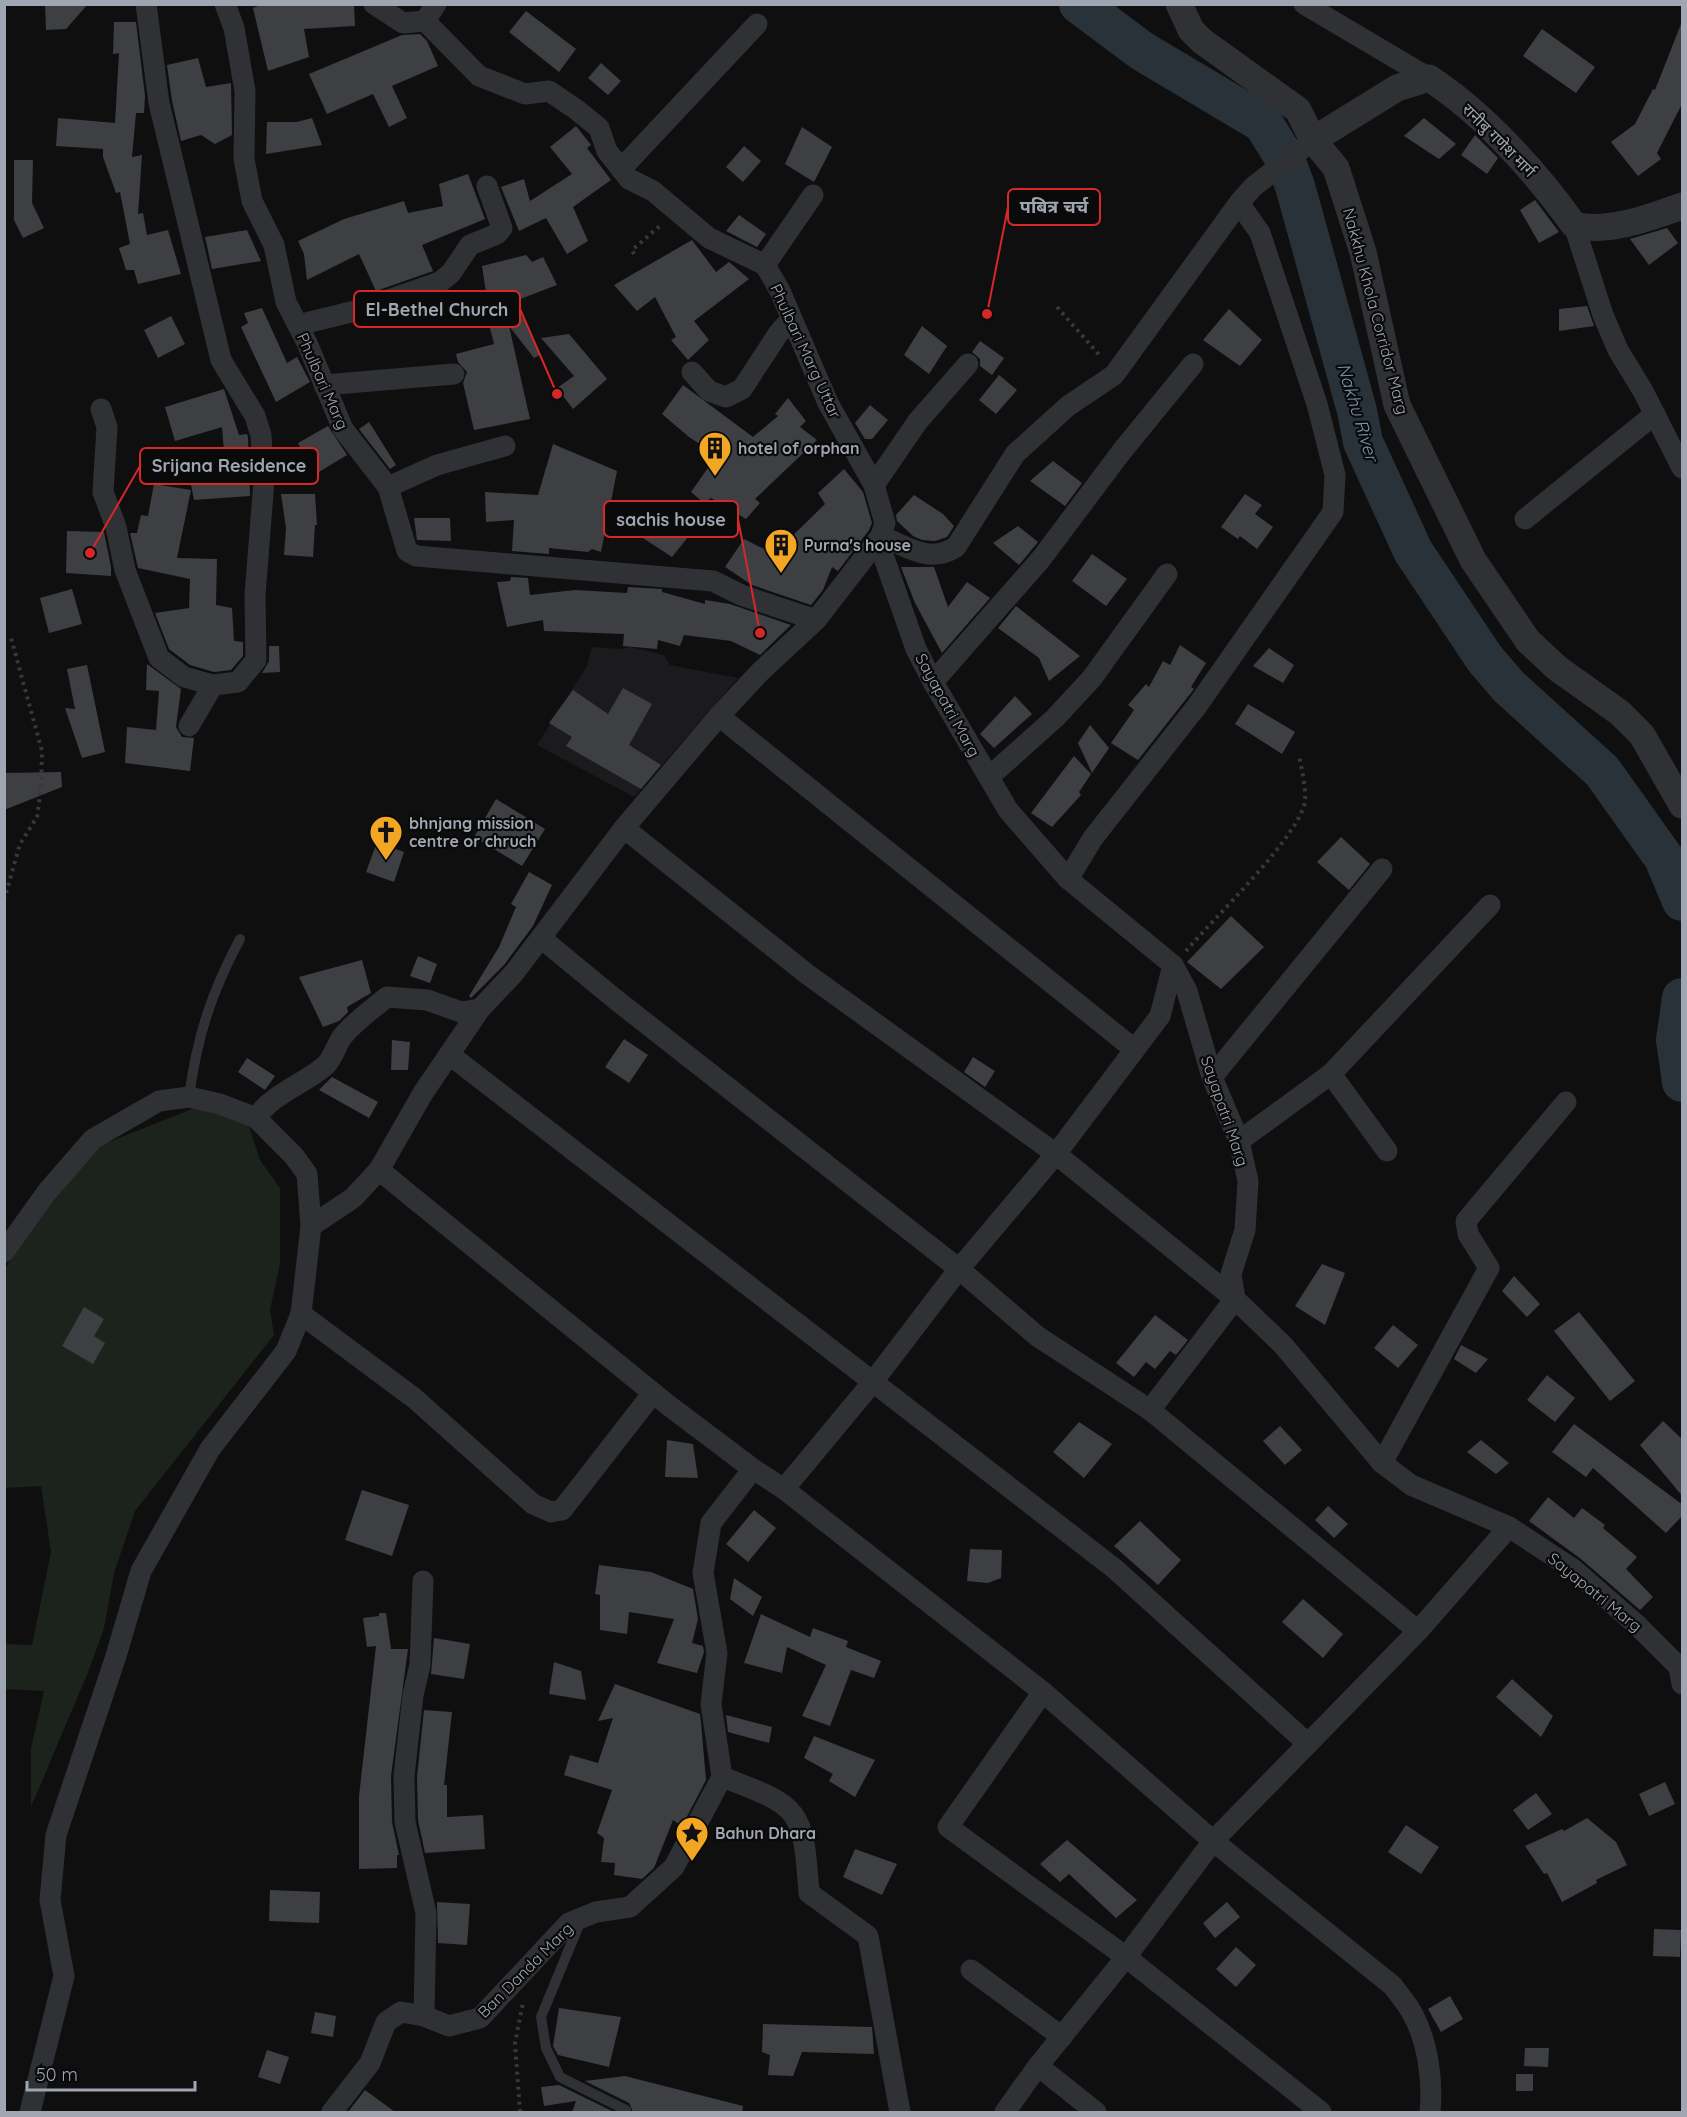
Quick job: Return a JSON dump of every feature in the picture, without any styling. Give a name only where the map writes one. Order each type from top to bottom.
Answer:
[{"type":"street","points":[[101,410],[107,427],[103,492],[116,527],[125,570],[159,658],[184,677],[213,686],[238,682],[256,660],[255,595],[263,516],[264,456],[255,416],[221,360],[159,103],[146,4]]},
{"type":"street","name":"Phulbari Marg","points":[[225,4],[234,28],[245,91],[244,159],[252,201],[274,245],[286,302],[343,429],[388,487],[407,551],[416,556],[713,581],[741,595],[816,620]]},
{"type":"street","name":"Phulbari Marg Uttar","points":[[374,4],[403,22],[430,13],[479,76],[525,94],[549,91],[598,128],[607,151],[629,179],[653,191],[709,238],[765,265],[780,291],[828,403],[874,485],[883,529]]},
{"type":"street","name":"Nakkhu Khola Corridor Marg","points":[[1179,4],[1191,30],[1202,41],[1298,110],[1307,143],[1336,168],[1363,252],[1397,405],[1473,560],[1528,641],[1557,668],[1620,713],[1642,735],[1683,805]]},
{"type":"street","points":[[1304,4],[1429,78]]},
{"type":"street","points":[[621,169],[757,24]]},
{"type":"street","points":[[311,1226],[353,1198],[379,1170],[423,1093],[480,1009],[514,973],[624,828],[719,716],[761,671],[816,620],[883,529],[930,556],[944,554],[956,547],[1015,454],[1068,406],[1114,375],[1253,187],[1307,143],[1397,88],[1429,78]]},
{"type":"street","name":"रानीबु गणेश मार्ग","points":[[1429,78],[1452,94],[1480,119],[1549,190],[1574,225]]},
{"type":"street","points":[[298,325],[363,309],[440,282],[451,273],[470,245],[497,234],[502,228],[487,186]]},
{"type":"street","points":[[765,265],[813,195]]},
{"type":"street","points":[[1068,879],[1093,838],[1197,706],[1334,512],[1335,475],[1317,404],[1260,233],[1239,203]]},
{"type":"street","points":[[1574,225],[1586,229],[1616,224],[1683,206]]},
{"type":"street","points":[[1574,225],[1603,315],[1618,350],[1683,468]]},
{"type":"street","points":[[692,372],[710,391],[726,397],[742,389],[777,334],[791,319]]},
{"type":"street","points":[[874,485],[918,421],[968,364]]},
{"type":"street","points":[[933,682],[1041,559],[1122,452],[1193,364]]},
{"type":"street","points":[[324,385],[454,374]]},
{"type":"street","points":[[1525,519],[1655,414]]},
{"type":"street","points":[[388,487],[437,465],[505,446]]},
{"type":"street","name":"Sayapatri Marg","points":[[883,529],[887,566],[916,649],[1008,810],[1068,879],[1173,965],[1187,991],[1212,1077],[1239,1141],[1248,1180],[1245,1230],[1231,1274],[1235,1299],[1283,1345],[1382,1463],[1411,1485],[1509,1527],[1573,1569],[1637,1624],[1679,1667],[1683,1684]]},
{"type":"street","points":[[989,777],[1055,718],[1092,678],[1167,574]]},
{"type":"street","points":[[189,726],[213,686]]},
{"type":"street","points":[[719,716],[1134,1049]]},
{"type":"street","points":[[624,828],[807,974],[1056,1154],[1235,1299],[1150,1410]]},
{"type":"street","points":[[1212,1077],[1382,869]]},
{"type":"street","points":[[1239,1141],[1331,1074],[1490,905]]},
{"type":"street","points":[[541,938],[959,1269],[1036,1336],[1150,1410],[1419,1631]]},
{"type":"street","points":[[784,1489],[872,1383],[959,1269],[1056,1154],[1160,1016],[1173,965]]},
{"type":"street","points":[[256,1119],[262,1110],[282,1093],[307,1081],[328,1063],[342,1038],[387,997],[427,1000],[461,1012],[480,1009]]},
{"type":"street","points":[[450,1055],[1115,1569],[1308,1744]]},
{"type":"street","points":[[1331,1074],[1387,1151]]},
{"type":"street","points":[[4,1252],[47,1192],[93,1139],[159,1101],[189,1097],[220,1104],[256,1119],[294,1156],[307,1174],[311,1226],[301,1314],[286,1351],[210,1449],[141,1571],[116,1656],[56,1835],[50,1900],[64,1976],[30,2112]]},
{"type":"street","points":[[1382,1463],[1489,1268],[1468,1234],[1466,1221],[1566,1102]]},
{"type":"street","points":[[379,1170],[653,1393],[753,1469],[784,1489],[1043,1692],[1213,1841],[1393,1986],[1413,2013],[1426,2055],[1432,2098],[1430,2112]]},
{"type":"street","points":[[301,1314],[414,1398],[533,1504],[550,1512],[562,1510],[653,1393]]},
{"type":"street","points":[[753,1469],[711,1523],[703,1573],[717,1653],[711,1704],[722,1777],[767,1794],[795,1813],[805,1838],[808,1893],[868,1936],[900,2112]]},
{"type":"street","points":[[1005,2112],[1038,2066],[1126,1957],[1213,1841],[1419,1631],[1509,1527]]},
{"type":"street","points":[[423,1581],[420,1665],[412,1695],[404,1776],[405,1822],[426,1913],[424,2016]]},
{"type":"street","points":[[1043,1692],[948,1827],[1126,1957],[1321,2112]]},
{"type":"street","name":"Ban Danda Marg","points":[[332,2112],[370,2063],[386,2022],[401,2013],[424,2016],[449,2026],[480,2019],[569,1923],[596,1912],[630,1907],[674,1867],[722,1777]]},
{"type":"street","points":[[971,1970],[1062,2037]]},
{"type":"street","points":[[1038,2066],[1096,2112]]},
{"type":"lane","points":[[189,1097],[199,1039],[218,980],[240,939]]},
{"type":"lane","points":[[582,1917],[541,2017],[546,2048],[560,2078],[626,2110]]},
{"type":"path","points":[[634,254],[632,250],[676,210]]},
{"type":"path","points":[[1057,307],[1093,346],[1114,375]]},
{"type":"path","points":[[4,900],[20,844],[37,817],[41,789],[42,751],[11,638]]},
{"type":"path","points":[[1173,965],[1233,901],[1288,834],[1305,802],[1299,754]]},
{"type":"path","points":[[519,2112],[515,2043],[532,1961]]},
{"type":"shaded area","points":[[592,647],[621,649],[630,647],[664,655],[670,665],[738,678],[634,797],[537,745],[587,666]]},
{"type":"shaded area","points":[[197,1107],[248,1123],[260,1160],[280,1188],[280,1264],[270,1310],[274,1335],[135,1511],[114,1573],[104,1628],[89,1670],[31,1807],[31,1748],[44,1691],[5,1689],[4,1644],[32,1645],[51,1552],[41,1486],[5,1488],[5,1268],[57,1196],[99,1146]]},
{"type":"building","points":[[45,4],[88,4],[66,29],[46,30]]},
{"type":"building","points":[[263,4],[354,4],[355,26],[304,29],[309,57],[268,71],[253,8]]},
{"type":"building","points":[[526,11],[576,49],[559,72],[509,32]]},
{"type":"building","points":[[114,22],[136,22],[145,96],[144,113],[136,113],[132,157],[142,155],[138,214],[143,213],[147,235],[168,230],[181,274],[138,284],[134,270],[126,270],[119,248],[130,244],[120,192],[116,193],[103,157],[103,149],[56,146],[58,118],[115,123],[119,53],[113,54]]},
{"type":"building","points":[[1681,24],[1683,102],[1657,153],[1661,159],[1638,176],[1611,142],[1635,124],[1653,89],[1655,90]]},
{"type":"building","points":[[1542,29],[1595,67],[1576,93],[1523,56]]},
{"type":"building","points":[[420,34],[427,41],[438,66],[392,86],[407,118],[389,127],[373,94],[327,114],[309,74],[402,35]]},
{"type":"building","points":[[198,58],[206,87],[231,83],[232,135],[215,144],[201,135],[181,141],[172,101],[167,65]]},
{"type":"building","points":[[601,63],[621,81],[608,95],[588,78]]},
{"type":"building","points":[[312,118],[322,145],[266,154],[267,122],[297,122]]},
{"type":"building","points":[[1424,118],[1456,144],[1439,159],[1404,136]]},
{"type":"building","points":[[576,126],[591,145],[587,148],[611,180],[573,207],[588,241],[567,254],[546,218],[519,231],[501,187],[524,179],[530,201],[572,174],[550,147]]},
{"type":"building","points":[[802,127],[832,147],[814,182],[785,164]]},
{"type":"building","points":[[1475,135],[1498,158],[1487,174],[1461,155]]},
{"type":"building","points":[[744,146],[761,161],[743,182],[726,167]]},
{"type":"building","points":[[14,160],[33,160],[32,203],[44,228],[23,238],[14,220]]},
{"type":"building","points":[[468,174],[485,219],[422,245],[433,271],[376,291],[359,254],[307,280],[304,254],[298,241],[344,219],[404,201],[408,213],[443,206],[439,184]]},
{"type":"building","points":[[1535,200],[1559,232],[1539,243],[1520,210]]},
{"type":"building","points":[[739,215],[766,234],[757,247],[726,231]]},
{"type":"building","points":[[1667,228],[1678,243],[1649,265],[1630,239]]},
{"type":"building","points":[[247,230],[261,261],[212,269],[205,237]]},
{"type":"building","points":[[692,240],[716,272],[729,262],[749,279],[694,321],[709,340],[688,360],[671,340],[676,337],[655,297],[637,311],[614,285]]},
{"type":"building","points":[[526,255],[532,262],[543,257],[557,285],[515,301],[540,355],[534,358],[509,326],[530,419],[474,430],[463,383],[467,372],[458,362],[456,354],[494,344],[488,320],[501,316],[487,299],[482,266]]},
{"type":"building","points":[[1587,306],[1594,326],[1559,331],[1559,309]]},
{"type":"building","points":[[262,308],[287,363],[297,357],[310,382],[276,402],[241,327],[248,323],[244,313]]},
{"type":"building","points":[[1229,309],[1262,340],[1240,366],[1203,340]]},
{"type":"building","points":[[171,316],[185,344],[158,358],[144,330]]},
{"type":"building","points":[[922,326],[947,346],[929,374],[904,355]]},
{"type":"building","points":[[569,334],[607,379],[573,409],[557,388],[574,376],[541,338]]},
{"type":"building","points":[[980,341],[1004,358],[992,375],[980,366],[980,359],[972,352]]},
{"type":"building","points":[[999,375],[1017,390],[996,414],[979,400]]},
{"type":"building","points":[[683,385],[753,437],[778,416],[775,414],[788,398],[806,421],[800,427],[817,440],[755,499],[760,503],[746,519],[711,498],[704,503],[691,492],[717,455],[689,437],[662,414]]},
{"type":"building","points":[[224,389],[239,435],[247,434],[248,437],[250,496],[194,500],[189,474],[226,476],[222,427],[175,441],[165,407]]},
{"type":"building","points":[[870,405],[888,420],[872,439],[865,439],[855,423]]},
{"type":"building","points":[[369,422],[396,465],[390,469],[359,429]]},
{"type":"building","points":[[328,426],[347,455],[314,475],[298,443]]},
{"type":"building","points":[[553,444],[617,471],[601,552],[592,549],[588,552],[549,548],[549,554],[512,551],[514,520],[486,522],[485,492],[538,495]]},
{"type":"building","points":[[1053,461],[1082,483],[1065,506],[1030,481]]},
{"type":"building","points":[[844,469],[863,492],[872,523],[838,571],[832,567],[823,590],[811,605],[752,585],[725,567],[744,539],[774,554],[825,504],[818,493]]},
{"type":"building","points":[[154,484],[191,490],[177,558],[217,559],[216,605],[232,608],[234,641],[243,642],[243,656],[231,670],[214,672],[190,665],[169,649],[155,613],[189,608],[190,579],[138,568],[130,533],[137,533],[141,515],[148,516]]},
{"type":"building","points":[[281,494],[315,494],[317,525],[315,525],[313,557],[284,555],[286,528]]},
{"type":"building","points":[[1245,494],[1262,505],[1255,514],[1273,527],[1257,549],[1240,536],[1238,539],[1221,527]]},
{"type":"building","points":[[914,495],[943,514],[954,526],[947,537],[935,541],[922,540],[913,536],[897,521],[896,515]]},
{"type":"building","points":[[648,509],[688,537],[672,557],[632,531]]},
{"type":"building","points":[[414,518],[450,518],[451,541],[417,540]]},
{"type":"building","points":[[1018,526],[1038,542],[1019,565],[993,543]]},
{"type":"building","points":[[67,531],[104,532],[111,576],[66,573]]},
{"type":"building","points":[[1092,554],[1127,579],[1106,606],[1072,581]]},
{"type":"building","points":[[901,567],[934,567],[948,607],[967,582],[990,598],[942,653],[915,603]]},
{"type":"building","points":[[511,577],[528,578],[530,595],[575,590],[627,593],[628,587],[662,589],[662,592],[705,604],[705,600],[730,604],[791,625],[760,655],[731,641],[684,635],[680,646],[658,640],[657,649],[623,646],[624,634],[544,631],[543,620],[507,627],[497,582],[510,581]]},
{"type":"building","points":[[72,589],[82,624],[49,633],[40,598]]},
{"type":"building","points":[[1016,606],[1080,656],[1049,681],[1039,658],[998,628]]},
{"type":"building","points":[[1180,645],[1206,663],[1191,687],[1194,689],[1138,760],[1111,743],[1134,710],[1128,705],[1146,684],[1149,687],[1163,661],[1170,665]]},
{"type":"building","points":[[269,646],[279,646],[280,672],[262,673],[269,661]]},
{"type":"building","points":[[1269,648],[1294,665],[1283,683],[1253,666]]},
{"type":"building","points":[[147,664],[181,689],[176,727],[182,737],[194,738],[190,771],[125,763],[127,727],[156,730],[159,691],[146,690]]},
{"type":"building","points":[[87,665],[105,752],[82,758],[65,708],[75,709],[67,669]]},
{"type":"building","points":[[623,688],[652,704],[629,745],[661,765],[641,789],[566,746],[572,737],[549,723],[573,690],[608,714]]},
{"type":"building","points":[[1015,696],[1032,714],[994,748],[980,734]]},
{"type":"building","points":[[1248,704],[1295,732],[1282,754],[1235,724]]},
{"type":"building","points":[[1090,725],[1109,748],[1092,773],[1078,743]]},
{"type":"building","points":[[1074,756],[1091,774],[1079,792],[1081,795],[1052,827],[1031,813]]},
{"type":"building","points":[[61,772],[62,787],[4,810],[4,773]]},
{"type":"building","points":[[496,799],[545,829],[522,866],[474,837]]},
{"type":"building","points":[[1341,837],[1370,864],[1349,890],[1317,862]]},
{"type":"building","name":"bhnjang mission centre or chruch","points":[[377,842],[404,852],[394,882],[366,872]]},
{"type":"building","points":[[529,872],[552,885],[533,926],[504,965],[471,998],[469,996],[499,947],[516,907],[511,904]]},
{"type":"building","points":[[1231,916],[1264,947],[1221,989],[1187,962]]},
{"type":"building","points":[[418,956],[437,964],[430,983],[410,976]]},
{"type":"building","points":[[362,960],[371,993],[347,1007],[348,1012],[339,1021],[323,1027],[299,977]]},
{"type":"building","points":[[624,1039],[648,1055],[629,1083],[605,1067]]},
{"type":"building","points":[[392,1040],[410,1042],[408,1070],[391,1070]]},
{"type":"building","points":[[973,1057],[995,1071],[985,1087],[964,1072]]},
{"type":"building","points":[[247,1058],[275,1076],[265,1090],[238,1072]]},
{"type":"building","points":[[332,1077],[378,1102],[369,1118],[319,1090]]},
{"type":"building","points":[[1322,1264],[1345,1273],[1325,1325],[1295,1306]]},
{"type":"building","points":[[1514,1276],[1540,1304],[1527,1317],[1502,1291]]},
{"type":"building","points":[[84,1307],[104,1319],[94,1336],[105,1343],[93,1364],[62,1346]]},
{"type":"building","points":[[1579,1312],[1635,1381],[1610,1401],[1554,1331]]},
{"type":"building","points":[[1155,1315],[1188,1340],[1176,1355],[1170,1351],[1155,1369],[1146,1362],[1134,1377],[1116,1363]]},
{"type":"building","points":[[1393,1325],[1418,1345],[1398,1368],[1374,1348]]},
{"type":"building","points":[[1461,1345],[1488,1359],[1476,1373],[1454,1359]]},
{"type":"building","points":[[1547,1375],[1575,1398],[1555,1422],[1527,1400]]},
{"type":"building","points":[[1663,1421],[1683,1440],[1683,1497],[1640,1445]]},
{"type":"building","points":[[1079,1422],[1112,1444],[1084,1478],[1053,1452]]},
{"type":"building","points":[[1574,1424],[1683,1505],[1683,1515],[1666,1533],[1593,1468],[1586,1477],[1552,1452]]},
{"type":"building","points":[[1280,1426],[1302,1450],[1285,1465],[1263,1441]]},
{"type":"building","points":[[667,1440],[693,1444],[698,1478],[665,1477]]},
{"type":"building","points":[[1481,1440],[1509,1463],[1496,1474],[1467,1452]]},
{"type":"building","points":[[362,1490],[409,1505],[392,1556],[345,1540]]},
{"type":"building","points":[[1548,1497],[1574,1518],[1582,1508],[1605,1525],[1603,1528],[1637,1557],[1626,1569],[1653,1597],[1640,1610],[1581,1559],[1529,1521]]},
{"type":"building","points":[[1328,1506],[1348,1524],[1334,1538],[1315,1520]]},
{"type":"building","points":[[754,1510],[776,1528],[748,1562],[726,1544]]},
{"type":"building","points":[[1140,1521],[1181,1560],[1158,1585],[1114,1546]]},
{"type":"building","points":[[970,1549],[1002,1550],[1001,1578],[988,1583],[967,1581]]},
{"type":"building","points":[[599,1565],[651,1572],[693,1589],[698,1619],[692,1643],[703,1646],[704,1652],[697,1673],[657,1663],[674,1619],[629,1612],[627,1634],[600,1630],[600,1595],[595,1594]]},
{"type":"building","points":[[734,1578],[762,1597],[753,1616],[730,1599]]},
{"type":"building","points":[[1303,1599],[1343,1634],[1323,1658],[1282,1622]]},
{"type":"building","points":[[379,1613],[386,1613],[391,1649],[408,1649],[391,1776],[392,1822],[399,1855],[397,1855],[397,1868],[359,1869],[359,1796],[376,1646],[367,1647],[363,1618],[379,1616]]},
{"type":"building","points":[[761,1614],[810,1637],[813,1628],[848,1641],[846,1647],[881,1661],[874,1678],[851,1670],[830,1726],[802,1716],[826,1665],[787,1647],[782,1673],[744,1663]]},
{"type":"building","points":[[434,1638],[470,1644],[464,1679],[431,1674]]},
{"type":"building","points":[[554,1662],[581,1671],[586,1700],[549,1694]]},
{"type":"building","points":[[1512,1679],[1553,1716],[1541,1737],[1496,1697]]},
{"type":"building","points":[[615,1684],[700,1714],[706,1780],[682,1826],[673,1820],[654,1868],[642,1879],[614,1875],[615,1863],[601,1862],[604,1838],[597,1833],[612,1790],[564,1775],[570,1755],[598,1763],[613,1718],[598,1721]]},
{"type":"building","points":[[424,1710],[452,1712],[444,1785],[447,1785],[447,1817],[483,1815],[485,1849],[425,1853],[418,1820],[417,1777]]},
{"type":"building","points":[[726,1715],[772,1727],[769,1743],[728,1732]]},
{"type":"building","points":[[814,1736],[875,1760],[855,1797],[829,1781],[833,1774],[804,1758]]},
{"type":"building","points":[[1665,1782],[1675,1804],[1649,1816],[1639,1794]]},
{"type":"building","points":[[1536,1793],[1552,1814],[1528,1830],[1513,1810]]},
{"type":"building","points":[[1587,1818],[1616,1842],[1627,1865],[1596,1880],[1597,1883],[1562,1902],[1547,1873],[1544,1874],[1525,1846],[1562,1829],[1564,1831]]},
{"type":"building","points":[[1406,1825],[1439,1847],[1421,1874],[1388,1852]]},
{"type":"building","points":[[1067,1840],[1137,1900],[1116,1918],[1069,1874],[1060,1882],[1040,1864]]},
{"type":"building","points":[[855,1849],[897,1864],[882,1895],[843,1877]]},
{"type":"building","points":[[270,1890],[320,1892],[319,1923],[269,1921]]},
{"type":"building","points":[[437,1902],[470,1904],[467,1945],[438,1943]]},
{"type":"building","points":[[1227,1902],[1240,1917],[1215,1938],[1203,1923]]},
{"type":"building","points":[[1654,1929],[1681,1930],[1680,1957],[1653,1956]]},
{"type":"building","points":[[1236,1947],[1256,1965],[1236,1987],[1216,1969]]},
{"type":"building","points":[[1450,1996],[1463,2019],[1441,2032],[1428,2009]]},
{"type":"building","points":[[559,2008],[621,2017],[609,2067],[558,2055],[553,2046]]},
{"type":"building","points":[[315,2012],[336,2016],[333,2037],[311,2033]]},
{"type":"building","points":[[763,2024],[872,2027],[874,2054],[802,2052],[793,2076],[768,2075],[770,2055],[762,2052]]},
{"type":"building","points":[[1525,2048],[1549,2048],[1548,2067],[1524,2066]]},
{"type":"building","points":[[267,2050],[289,2057],[280,2084],[258,2077]]},
{"type":"building","points":[[1516,2074],[1533,2074],[1533,2091],[1516,2091]]},
{"type":"building","points":[[625,2076],[743,2106],[742,2112],[633,2112],[629,2103],[585,2081]]},
{"type":"building","points":[[559,2085],[614,2112],[572,2112],[576,2101],[544,2106],[541,2087]]},
{"type":"building","points":[[365,2090],[395,2112],[348,2112]]},
{"type":"waterway","name":"Nakhu River","points":[[1079,4],[1142,51],[1263,123],[1284,157],[1295,186],[1357,411],[1363,442],[1413,551],[1485,659],[1509,687],[1602,771],[1664,858],[1682,901]]},
{"type":"waterway","name":"Nakhu River","points":[[1682,998],[1676,1040],[1682,1082]]},
{"type":"place","name":"पबित्र चर्च","points":[[987,314]]},
{"type":"place","name":"El-Bethel Church","points":[[557,394]]},
{"type":"place","name":"hotel of orphan","points":[[715,477]]},
{"type":"place","name":"Srijana Residence","points":[[90,553]]},
{"type":"place","name":"Purna's house","points":[[781,574]]},
{"type":"place","name":"sachis house","points":[[760,633]]},
{"type":"place","name":"bhnjang mission centre or chruch","points":[[386,861]]},
{"type":"place","name":"Bahun Dhara","points":[[692,1862]]}]
